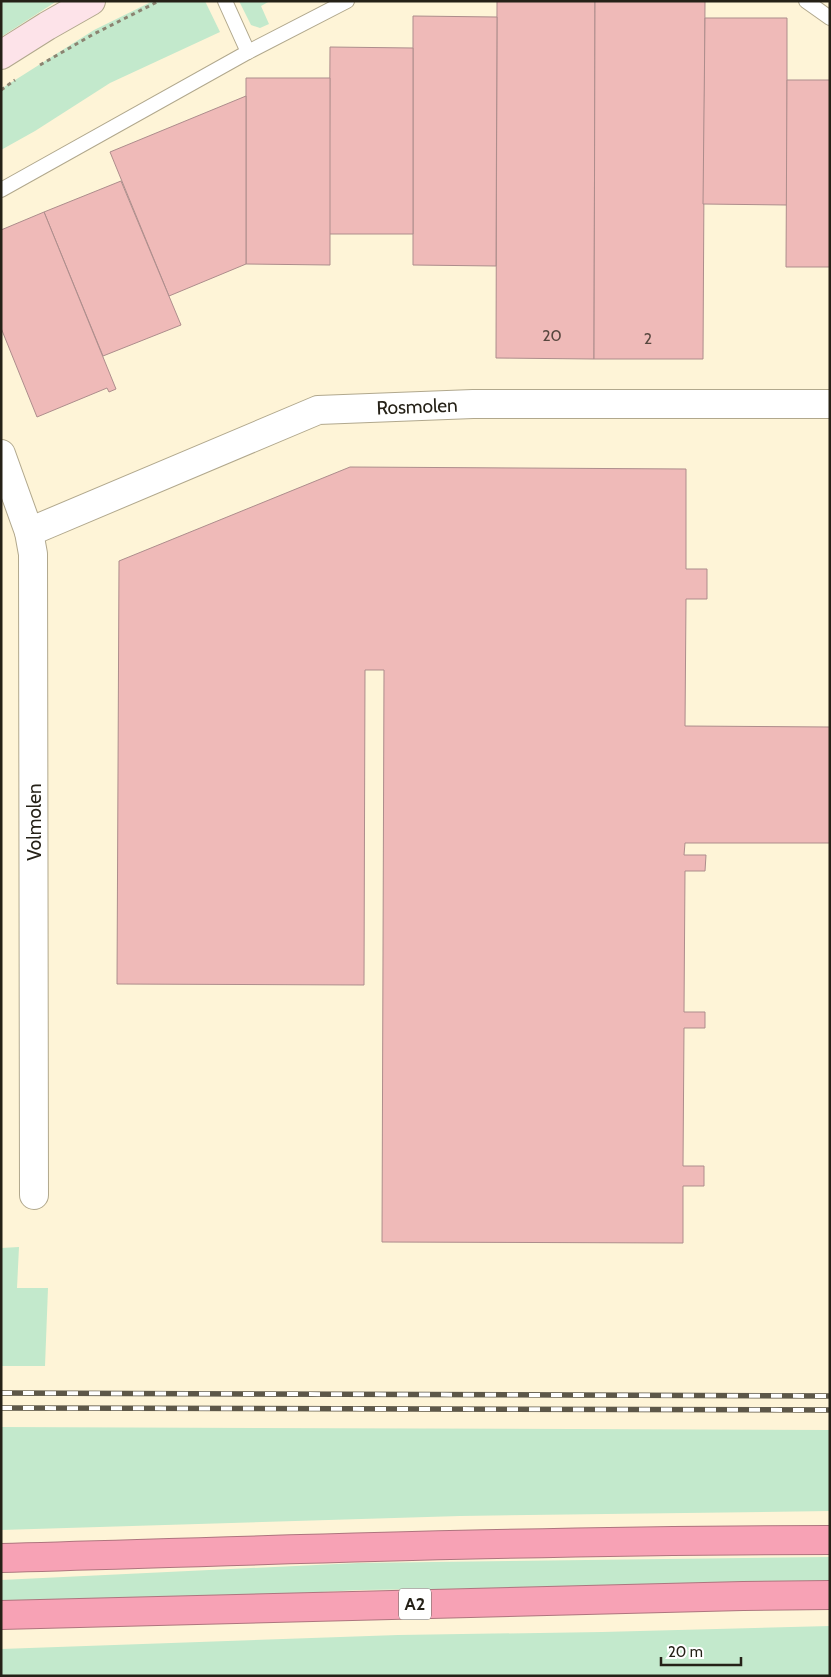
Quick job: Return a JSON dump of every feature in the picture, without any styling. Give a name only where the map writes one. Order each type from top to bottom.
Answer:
[{"type":"highway","points":[[1,1558],[332,1549],[830,1540]]},
{"type":"highway","name":"A2","points":[[1,1615],[830,1595]]},
{"type":"street","points":[[1,55],[91,1]]},
{"type":"street","name":"Rosmolen","points":[[29,532],[318,410],[473,404],[830,404]]},
{"type":"street","name":"Volmolen","points":[[1,454],[29,532],[32,554],[34,1195]]},
{"type":"lane","points":[[225,1],[248,52]]},
{"type":"lane","points":[[1,190],[248,52],[347,1]]},
{"type":"lane","points":[[806,1],[830,18]]},
{"type":"path","points":[[37,67],[92,35],[159,1]]},
{"type":"path","points":[[1,90],[22,76]]},
{"type":"green space","points":[[1,1],[57,1],[1,37]]},
{"type":"green space","points":[[153,1],[205,1],[220,32],[110,83],[35,131],[1,150],[1,89],[94,30]]},
{"type":"green space","points":[[239,1],[270,1],[261,6],[269,24],[260,28],[251,25]]},
{"type":"green space","points":[[19,1247],[17,1288],[48,1288],[45,1366],[1,1366],[1,1248]]},
{"type":"green space","points":[[1,1427],[830,1430],[830,1511],[460,1516],[1,1530]]},
{"type":"green space","points":[[830,1557],[830,1584],[360,1590],[1,1609],[1,1580],[358,1563]]},
{"type":"green space","points":[[830,1626],[830,1676],[1,1676],[1,1649],[398,1635]]},
{"type":"building","points":[[497,1],[595,1],[594,359],[496,358]]},
{"type":"building","points":[[595,1],[705,1],[703,359],[594,359]]},
{"type":"building","points":[[413,16],[497,17],[496,266],[413,265]]},
{"type":"building","points":[[705,18],[787,18],[787,205],[703,204]]},
{"type":"building","points":[[330,47],[413,48],[413,234],[329,234]]},
{"type":"building","points":[[246,78],[330,78],[330,265],[246,264]]},
{"type":"building","points":[[787,80],[830,80],[830,267],[786,267]]},
{"type":"building","points":[[246,96],[246,264],[169,296],[110,152]]},
{"type":"building","points":[[121,181],[181,325],[103,356],[44,212]]},
{"type":"building","points":[[44,212],[116,389],[109,392],[107,388],[37,417],[1,328],[1,230]]},
{"type":"building","points":[[350,467],[686,469],[686,569],[707,569],[707,599],[686,599],[685,726],[830,727],[830,843],[685,843],[684,855],[706,855],[705,871],[685,871],[684,1012],[705,1012],[705,1028],[684,1028],[683,1166],[704,1166],[704,1186],[683,1186],[683,1243],[382,1242],[384,670],[365,670],[364,985],[117,984],[119,561]]},
{"type":"railway","points":[[1,1393],[830,1396]]},
{"type":"railway","points":[[1,1408],[830,1410]]}]
